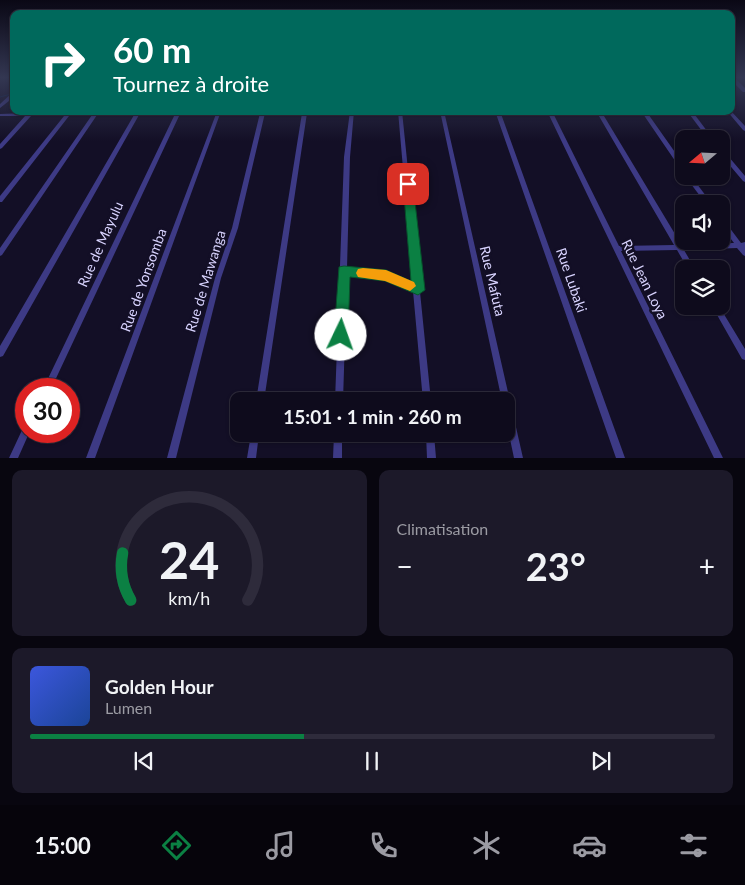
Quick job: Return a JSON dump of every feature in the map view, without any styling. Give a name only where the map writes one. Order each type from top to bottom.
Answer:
[{"type":"street","points":[[0,107],[9,98]]},
{"type":"street","points":[[0,147],[29,115]]},
{"type":"street","points":[[0,200],[67,115]]},
{"type":"street","points":[[0,253],[95,115]]},
{"type":"street","points":[[0,353],[137,115]]},
{"type":"street","name":"Rue de Mayulu","points":[[52,378],[177,115]]},
{"type":"street","name":"Rue de Yonsomba","points":[[90,458],[218,115]]},
{"type":"street","name":"Rue de Mawanga","points":[[172,458],[218,278],[235,228],[262,115]]},
{"type":"street","points":[[261,392],[304,115]]},
{"type":"street","points":[[339,392],[347,157],[352,115]]},
{"type":"street","points":[[400,115],[426,392]]},
{"type":"street","name":"Rue Mafuta","points":[[443,115],[519,458]]},
{"type":"street","name":"Rue Lubaki","points":[[498,115],[621,458]]},
{"type":"street","name":"Rue Jean Loya","points":[[551,115],[719,458]]},
{"type":"street","points":[[600,115],[675,239]]},
{"type":"street","points":[[646,115],[675,157]]},
{"type":"street","points":[[692,115],[704,130]]},
{"type":"street","points":[[732,115],[745,130]]},
{"type":"street","points":[[730,162],[745,180]]},
{"type":"street","points":[[730,231],[742,245],[745,253]]},
{"type":"street","points":[[616,249],[675,246]]},
{"type":"street","points":[[344,271],[386,275],[418,292]]},
{"type":"street","points":[[720,315],[745,356]]},
{"type":"street","points":[[251,458],[253,442]]},
{"type":"street","points":[[337,458],[338,442]]},
{"type":"street","points":[[431,442],[432,458]]},
{"type":"street","points":[[13,458],[20,443]]},
{"type":"slow traffic","points":[[363,273],[386,275],[410,286]]},
{"type":"route","points":[[341,335],[344,271],[386,275],[418,290],[408,184]]}]
